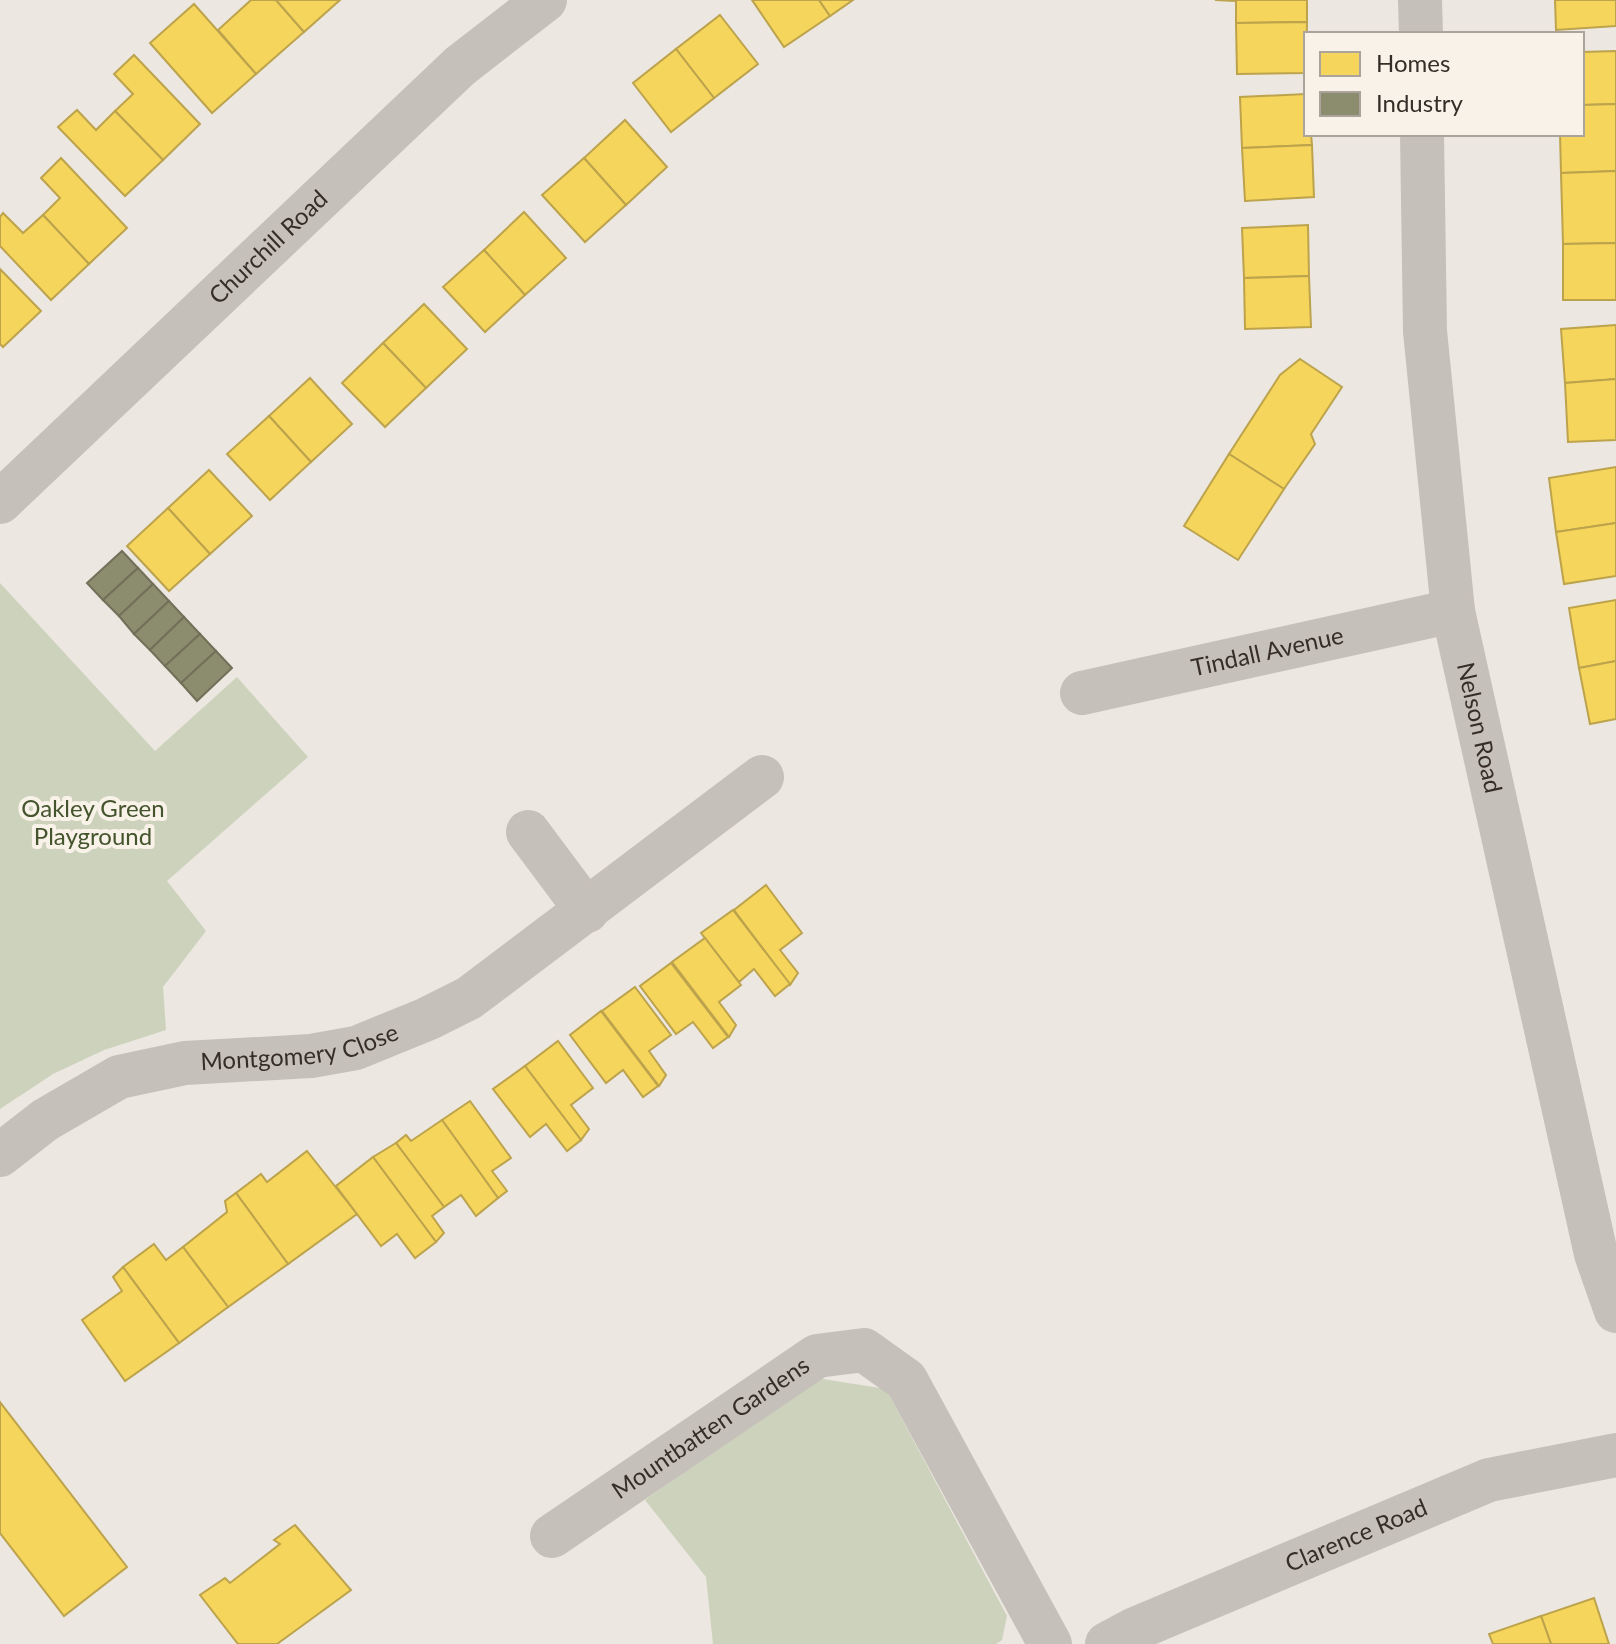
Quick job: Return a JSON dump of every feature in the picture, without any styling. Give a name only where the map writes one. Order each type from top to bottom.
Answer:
[{"type":"street","name":"Churchill Road","points":[[0,502],[460,66],[545,0]]},
{"type":"street","points":[[1420,0],[1421,32]]},
{"type":"street","name":"Nelson Road","points":[[1422,136],[1425,331],[1453,611],[1596,1254],[1616,1311]]},
{"type":"street","name":"Tindall Avenue","points":[[1082,693],[1453,611]]},
{"type":"street","name":"Montgomery Close","points":[[0,1155],[45,1120],[119,1077],[185,1063],[311,1056],[356,1048],[427,1019],[469,998],[762,777]]},
{"type":"street","points":[[528,832],[587,911]]},
{"type":"street","name":"Mountbatten Gardens","points":[[552,1536],[817,1356],[864,1350],[906,1380],[1050,1644]]},
{"type":"street","name":"Clarence Road","points":[[1107,1644],[1489,1480],[1616,1455]]},
{"type":"green space","name":"Oakley Green Playground","points":[[0,583],[155,751],[237,677],[308,757],[167,881],[206,931],[163,987],[166,1030],[104,1050],[53,1074],[0,1109]]},
{"type":"green space","points":[[817,1378],[886,1389],[1007,1616],[1002,1640],[996,1644],[713,1644],[706,1577],[645,1500]]},
{"type":"building: Homes","points":[[251,0],[276,0],[304,32],[256,74],[218,30]]},
{"type":"building: Homes","points":[[276,0],[340,0],[304,32]]},
{"type":"building: Homes","points":[[752,0],[819,0],[830,16],[784,47]]},
{"type":"building: Homes","points":[[819,0],[853,0],[830,16]]},
{"type":"building: Homes","points":[[1215,0],[1307,0],[1307,22],[1236,23],[1236,1]]},
{"type":"building: Homes","points":[[1555,0],[1616,0],[1616,26],[1556,30]]},
{"type":"building: Homes","points":[[194,4],[256,74],[212,113],[150,43]]},
{"type":"building: Homes","points":[[720,15],[758,64],[714,98],[676,49]]},
{"type":"building: Homes","points":[[1307,22],[1307,32],[1304,32],[1304,73],[1237,74],[1236,23]]},
{"type":"building: Homes","points":[[676,49],[714,98],[671,132],[633,83]]},
{"type":"building: Homes","points":[[1616,51],[1616,104],[1584,105],[1584,52]]},
{"type":"building: Homes","points":[[134,55],[200,124],[163,160],[115,111],[133,94],[114,74]]},
{"type":"building: Homes","points":[[1304,94],[1304,136],[1311,136],[1312,145],[1242,148],[1240,97]]},
{"type":"building: Homes","points":[[1616,104],[1616,171],[1561,173],[1560,136],[1584,136],[1584,105]]},
{"type":"building: Homes","points":[[77,110],[96,130],[115,111],[163,160],[125,196],[58,127]]},
{"type":"building: Homes","points":[[625,120],[667,167],[626,205],[584,158]]},
{"type":"building: Homes","points":[[1312,145],[1314,197],[1245,201],[1242,148]]},
{"type":"building: Homes","points":[[61,158],[127,228],[89,264],[43,215],[60,198],[41,178]]},
{"type":"building: Homes","points":[[584,158],[626,205],[585,242],[542,195]]},
{"type":"building: Homes","points":[[1616,171],[1616,243],[1563,244],[1561,173]]},
{"type":"building: Homes","points":[[524,212],[566,258],[525,295],[484,250]]},
{"type":"building: Homes","points":[[3,213],[23,233],[43,215],[89,264],[51,300],[0,246],[0,217]]},
{"type":"building: Homes","points":[[1308,225],[1309,276],[1244,278],[1242,228]]},
{"type":"building: Homes","points":[[1616,243],[1616,300],[1563,300],[1563,244]]},
{"type":"building: Homes","points":[[484,250],[525,295],[485,332],[443,287]]},
{"type":"building: Homes","points":[[0,269],[41,311],[3,347],[0,344]]},
{"type":"building: Homes","points":[[1309,276],[1311,327],[1245,329],[1244,278]]},
{"type":"building: Homes","points":[[424,304],[467,349],[426,388],[383,343]]},
{"type":"building: Homes","points":[[1616,325],[1616,379],[1565,383],[1561,329]]},
{"type":"building: Homes","points":[[383,343],[426,388],[385,427],[342,383]]},
{"type":"building: Homes","points":[[1300,359],[1342,387],[1311,434],[1315,444],[1284,489],[1229,454],[1280,375]]},
{"type":"building: Homes","points":[[310,378],[352,424],[311,462],[269,416]]},
{"type":"building: Homes","points":[[1616,379],[1616,440],[1568,442],[1565,383]]},
{"type":"building: Homes","points":[[269,416],[311,462],[270,500],[227,454]]},
{"type":"building: Homes","points":[[1229,454],[1284,489],[1238,560],[1184,526]]},
{"type":"building: Homes","points":[[1616,467],[1616,523],[1556,532],[1549,478]]},
{"type":"building: Homes","points":[[209,470],[252,516],[210,554],[168,508]]},
{"type":"building: Homes","points":[[168,508],[210,554],[169,591],[127,546]]},
{"type":"building: Homes","points":[[1616,523],[1616,576],[1564,584],[1556,532]]},
{"type":"building: Homes","points":[[1616,600],[1616,661],[1579,668],[1569,608]]},
{"type":"building: Homes","points":[[1616,661],[1616,719],[1590,724],[1579,668]]},
{"type":"building: Homes","points":[[766,885],[802,933],[780,950],[798,973],[790,985],[734,910]]},
{"type":"building: Homes","points":[[733,910],[790,984],[775,996],[754,969],[739,982],[701,933]]},
{"type":"building: Homes","points":[[705,938],[741,985],[719,1002],[736,1025],[729,1037],[672,962]]},
{"type":"building: Homes","points":[[671,963],[728,1037],[713,1048],[693,1022],[676,1034],[640,986]]},
{"type":"building: Homes","points":[[635,987],[671,1035],[649,1051],[666,1075],[659,1086],[602,1011]]},
{"type":"building: Homes","points":[[601,1011],[658,1086],[643,1097],[623,1070],[606,1083],[570,1035]]},
{"type":"building: Homes","points":[[558,1041],[593,1088],[571,1105],[589,1129],[581,1140],[525,1066]]},
{"type":"building: Homes","points":[[525,1066],[581,1140],[567,1151],[546,1124],[530,1137],[493,1089]]},
{"type":"building: Homes","points":[[470,1101],[511,1158],[492,1171],[507,1191],[498,1198],[442,1120]]},
{"type":"building: Homes","points":[[442,1120],[498,1198],[476,1216],[461,1195],[444,1207],[396,1143],[406,1135],[411,1141]]},
{"type":"building: Homes","points":[[396,1143],[444,1207],[432,1216],[444,1233],[436,1242],[373,1157]]},
{"type":"building: Homes","points":[[307,1151],[357,1214],[288,1264],[236,1193],[261,1174],[267,1182]]},
{"type":"building: Homes","points":[[373,1157],[436,1242],[415,1258],[397,1234],[381,1246],[336,1186]]},
{"type":"building: Homes","points":[[236,1193],[288,1264],[228,1307],[183,1247],[227,1212],[225,1201]]},
{"type":"building: Homes","points":[[154,1244],[166,1260],[183,1247],[228,1307],[179,1343],[123,1267]]},
{"type":"building: Homes","points":[[123,1267],[179,1343],[125,1381],[82,1320],[122,1291],[113,1277]]},
{"type":"building: Homes","points":[[0,1402],[127,1567],[64,1616],[0,1533]]},
{"type":"building: Homes","points":[[295,1525],[351,1590],[277,1644],[238,1644],[200,1595],[225,1578],[230,1583],[280,1544],[274,1540]]},
{"type":"building: Homes","points":[[1594,1598],[1609,1644],[1551,1644],[1541,1616]]},
{"type":"building: Homes","points":[[1541,1616],[1551,1644],[1493,1644],[1489,1634]]},
{"type":"building: Industry","points":[[122,551],[138,568],[103,600],[87,583]]},
{"type":"building: Industry","points":[[138,568],[153,584],[119,616],[103,600]]},
{"type":"building: Industry","points":[[153,584],[169,601],[134,634],[119,616]]},
{"type":"building: Industry","points":[[169,601],[184,617],[150,650],[134,634]]},
{"type":"building: Industry","points":[[184,617],[200,634],[165,666],[150,650]]},
{"type":"building: Industry","points":[[200,634],[216,651],[181,683],[165,666]]},
{"type":"building: Industry","points":[[216,651],[232,668],[197,701],[181,683]]}]
